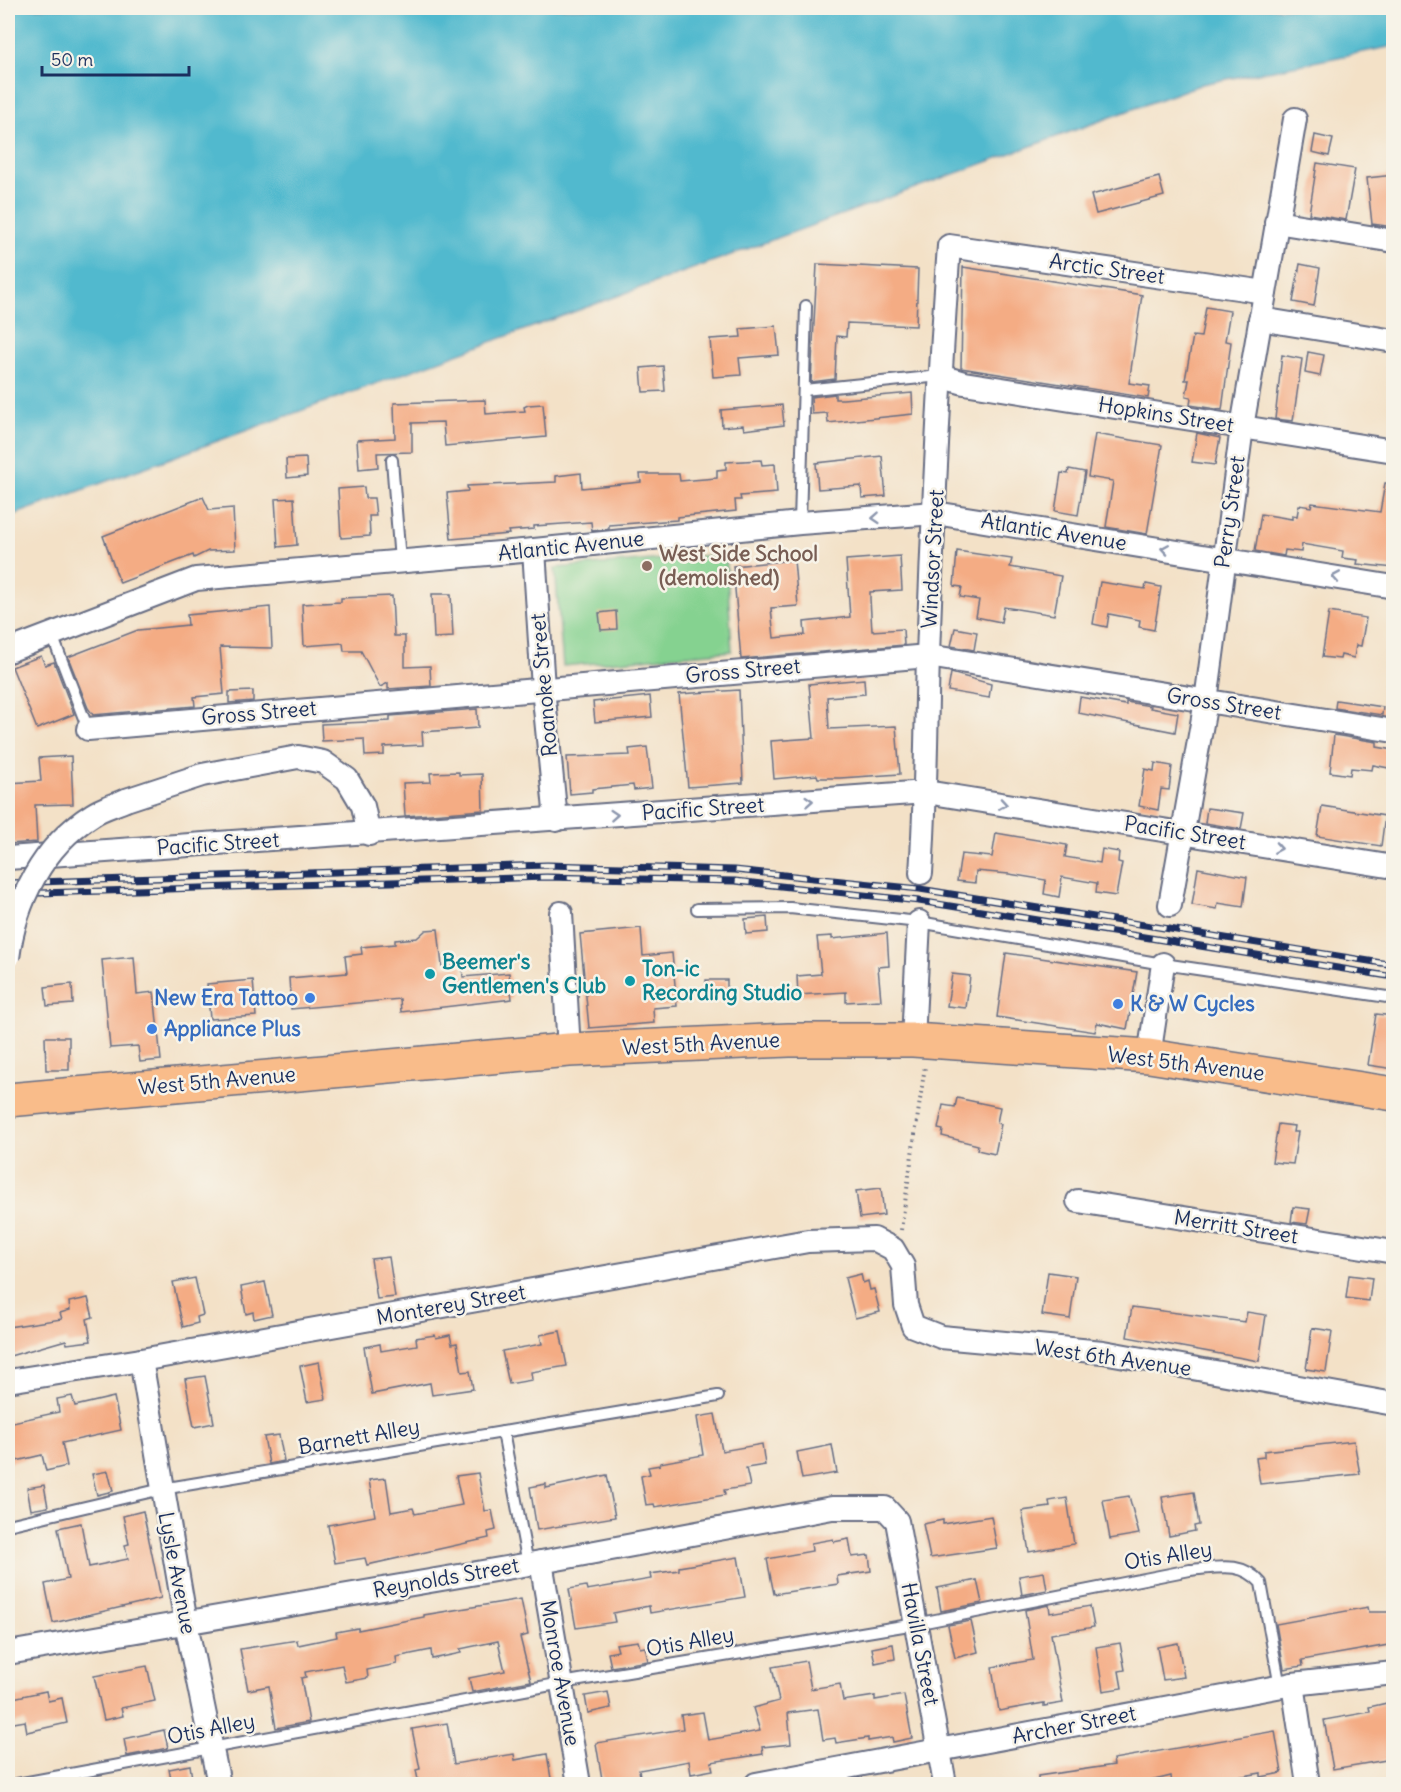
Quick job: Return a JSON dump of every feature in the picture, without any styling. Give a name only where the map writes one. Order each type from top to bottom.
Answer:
[{"type":"main road","name":"West 5th Avenue","points":[[8,1100],[568,1050],[789,1040],[921,1040],[1149,1056],[1394,1094]]},
{"type":"street","name":"Perry Street","points":[[1170,905],[1206,701],[1242,427],[1294,119]]},
{"type":"street","points":[[1276,222],[1394,241]]},
{"type":"street","name":"Arctic Street","points":[[949,246],[1265,292]]},
{"type":"street","name":"Windsor Street","points":[[921,873],[926,792],[928,656],[940,376],[949,246]]},
{"type":"street","points":[[1260,319],[1394,341]]},
{"type":"street","name":"Hopkins Street","points":[[940,376],[976,385],[1394,452]]},
{"type":"street","name":"Atlantic Avenue","points":[[8,651],[196,579],[534,550],[800,523],[935,513],[1394,587]]},
{"type":"street","name":"Roanoke Street","points":[[534,550],[543,688],[556,819]]},
{"type":"street","name":"Gross Street","points":[[88,729],[928,656],[1394,731]]},
{"type":"street","points":[[8,958],[20,905],[37,872],[53,848],[71,830],[94,814],[126,800],[202,775],[298,757],[323,762],[347,778],[363,806],[369,834]]},
{"type":"street","name":"Pacific Street","points":[[8,858],[369,834],[926,792],[1394,867]]},
{"type":"street","points":[[561,913],[568,1050]]},
{"type":"street","points":[[919,922],[921,1040]]},
{"type":"street","points":[[1149,1056],[1163,964]]},
{"type":"street","name":"Merritt Street","points":[[1078,1201],[1394,1252]]},
{"type":"street","name":"Monterey Street","points":[[8,1381],[141,1360],[808,1241],[874,1239],[893,1249]]},
{"type":"street","name":"West 6th Avenue","points":[[893,1249],[903,1266],[906,1305],[913,1326],[941,1337],[1103,1352],[1394,1404]]},
{"type":"street","name":"Lysle Avenue","points":[[141,1360],[186,1623],[219,1785]]},
{"type":"street","name":"Reynolds Street","points":[[8,1653],[535,1563],[832,1508],[885,1508]]},
{"type":"street","name":"Havilla Street","points":[[885,1508],[897,1521],[945,1785]]},
{"type":"street","name":"Monroe Avenue","points":[[535,1563],[562,1683],[579,1785]]},
{"type":"street","name":"Archer Street","points":[[756,1785],[1286,1685],[1394,1673]]},
{"type":"street","points":[[1286,1685],[1308,1785]]},
{"type":"lane","points":[[800,523],[806,306]]},
{"type":"lane","points":[[804,390],[940,376]]},
{"type":"lane","points":[[392,460],[400,561]]},
{"type":"lane","points":[[52,635],[88,729]]},
{"type":"lane","points":[[697,909],[790,908],[919,922],[1163,964],[1394,998]]},
{"type":"lane","name":"Barnett Alley","points":[[8,1525],[162,1490],[503,1432],[536,1424],[718,1396]]},
{"type":"lane","name":"Monroe Avenue","points":[[503,1432],[535,1563]]},
{"type":"lane","name":"Otis Alley","points":[[17,1785],[562,1683],[915,1624],[1190,1570],[1239,1567],[1252,1574],[1261,1583],[1286,1685]]},
{"type":"path","points":[[893,1249],[903,1225],[921,1040]]},
{"type":"green space","points":[[726,554],[732,651],[563,666],[555,568]]},
{"type":"water","points":[[8,8],[1393,8],[1394,46],[1202,84],[8,517]]},
{"type":"building","points":[[1315,135],[1333,139],[1329,156],[1312,152]]},
{"type":"building","points":[[1317,163],[1355,169],[1346,220],[1309,214]]},
{"type":"building","points":[[1394,175],[1394,227],[1372,224],[1367,178]]},
{"type":"building","points":[[1159,177],[1164,196],[1096,214],[1091,195]]},
{"type":"building","points":[[817,264],[918,269],[916,326],[847,323],[846,337],[837,336],[835,379],[811,382]]},
{"type":"building","points":[[1300,264],[1320,268],[1314,306],[1293,302]]},
{"type":"building","points":[[963,267],[1142,295],[1129,383],[1150,386],[1148,398],[961,368]]},
{"type":"building","points":[[1206,307],[1230,311],[1225,341],[1231,342],[1222,410],[1190,405],[1191,397],[1186,396],[1189,380],[1185,380],[1193,336],[1201,337]]},
{"type":"building","points":[[776,326],[779,355],[739,358],[741,375],[713,377],[710,339],[741,337],[740,329]]},
{"type":"building","points":[[1308,352],[1324,355],[1320,376],[1305,373]]},
{"type":"building","points":[[1282,355],[1302,359],[1293,421],[1275,419]]},
{"type":"building","points":[[663,366],[665,391],[643,392],[641,368]]},
{"type":"building","points":[[912,393],[913,414],[828,423],[827,413],[812,414],[811,397],[835,394],[835,399],[843,399]]},
{"type":"building","points":[[485,400],[486,414],[525,411],[524,407],[528,405],[543,404],[546,437],[445,446],[443,422],[412,423],[412,452],[377,453],[378,467],[359,469],[357,440],[395,438],[394,403]]},
{"type":"building","points":[[782,405],[784,425],[744,430],[743,425],[722,427],[721,410]]},
{"type":"building","points":[[1197,433],[1220,438],[1215,465],[1192,462]]},
{"type":"building","points":[[1095,434],[1162,445],[1147,534],[1106,527],[1113,481],[1088,477]]},
{"type":"building","points":[[882,456],[886,496],[862,498],[861,486],[818,489],[816,463]]},
{"type":"building","points":[[306,458],[307,476],[287,478],[286,459]]},
{"type":"building","points":[[761,460],[762,465],[775,464],[777,493],[740,496],[741,500],[735,500],[736,511],[677,517],[677,520],[609,525],[609,529],[592,531],[591,522],[534,526],[534,529],[508,531],[509,534],[451,539],[447,493],[468,491],[467,486],[556,482],[556,476],[581,473],[582,488],[641,482],[640,474],[679,474],[680,481],[717,478],[717,470],[726,469],[726,462]]},
{"type":"building","points":[[1069,469],[1085,472],[1078,515],[1055,511],[1061,473],[1068,474]]},
{"type":"building","points":[[1385,483],[1394,483],[1394,568],[1357,564],[1358,560],[1342,558],[1343,551],[1302,544],[1301,552],[1285,550],[1284,556],[1255,551],[1261,514],[1292,519],[1292,515],[1297,516],[1299,505],[1311,507],[1312,503],[1380,512]]},
{"type":"building","points":[[364,487],[365,498],[374,498],[376,516],[369,516],[370,536],[341,538],[338,489]]},
{"type":"building","points":[[203,497],[209,510],[233,508],[235,550],[208,551],[194,558],[193,555],[120,583],[103,536]]},
{"type":"building","points":[[294,498],[297,545],[278,547],[275,499]]},
{"type":"building","points":[[957,551],[1012,559],[1010,567],[1061,576],[1054,615],[1004,607],[1001,622],[976,617],[979,600],[960,597],[962,587],[954,586]]},
{"type":"building","points":[[900,556],[902,590],[870,592],[870,599],[872,631],[903,629],[904,645],[741,659],[733,566],[794,560],[798,606],[771,608],[774,638],[805,635],[804,622],[850,617],[846,560]]},
{"type":"building","points":[[1100,582],[1145,589],[1146,584],[1161,587],[1154,630],[1139,627],[1140,620],[1109,614],[1107,627],[1093,624]]},
{"type":"building","points":[[432,594],[451,594],[453,637],[434,638]]},
{"type":"building","points":[[392,596],[394,636],[405,636],[405,667],[430,666],[431,686],[388,689],[388,683],[380,687],[361,651],[344,651],[343,643],[304,646],[302,604],[341,602],[341,598]]},
{"type":"building","points":[[270,607],[272,648],[220,647],[224,694],[194,697],[195,706],[93,715],[88,708],[68,657],[138,630],[188,625],[187,615]]},
{"type":"building","points":[[616,611],[617,629],[601,630],[599,613]]},
{"type":"building","points":[[1329,612],[1366,618],[1361,646],[1356,645],[1354,658],[1341,655],[1340,659],[1322,657]]},
{"type":"building","points":[[955,628],[977,632],[974,650],[951,646]]},
{"type":"building","points":[[41,656],[45,665],[54,662],[74,714],[37,729],[12,667]]},
{"type":"building","points":[[951,673],[991,684],[989,698],[948,691]]},
{"type":"building","points":[[864,679],[865,694],[827,697],[829,729],[896,726],[900,774],[840,778],[818,778],[817,775],[774,779],[771,741],[814,738],[809,684]]},
{"type":"building","points":[[739,690],[743,783],[688,787],[679,694]]},
{"type":"building","points":[[253,691],[253,701],[229,703],[229,692]]},
{"type":"building","points":[[650,696],[652,717],[595,722],[593,702]]},
{"type":"building","points":[[1080,697],[1126,705],[1126,702],[1151,706],[1150,708],[1178,713],[1175,732],[1078,713]]},
{"type":"building","points":[[1336,700],[1383,707],[1382,715],[1335,708]]},
{"type":"building","points":[[477,709],[478,728],[422,732],[423,745],[384,747],[384,755],[365,756],[364,739],[322,741],[321,724],[390,721],[390,716]]},
{"type":"building","points":[[1334,735],[1377,742],[1377,747],[1394,750],[1394,769],[1373,765],[1372,770],[1351,768],[1350,775],[1330,772]]},
{"type":"building","points":[[647,747],[652,788],[634,790],[633,785],[592,789],[592,792],[570,794],[567,757],[630,755],[629,749]]},
{"type":"building","points":[[71,756],[73,804],[35,805],[37,842],[8,844],[8,783],[41,781],[39,758]]},
{"type":"building","points":[[1155,763],[1172,766],[1169,790],[1161,789],[1158,810],[1139,806],[1145,769],[1154,771]]},
{"type":"building","points":[[459,772],[459,775],[482,774],[483,810],[405,816],[403,783],[431,782],[430,773]]},
{"type":"building","points":[[1322,806],[1385,816],[1381,846],[1317,836]]},
{"type":"building","points":[[1207,808],[1244,813],[1241,829],[1205,823]]},
{"type":"building","points":[[996,833],[1067,845],[1065,857],[1100,863],[1102,849],[1119,852],[1118,862],[1122,863],[1116,896],[1096,893],[1097,883],[1062,877],[1059,897],[1044,894],[1046,880],[1009,874],[976,871],[975,883],[957,881],[961,854],[992,857]]},
{"type":"building","points":[[1198,868],[1247,877],[1243,907],[1218,903],[1217,909],[1192,905]]},
{"type":"building","points":[[767,917],[768,932],[746,934],[745,919]]},
{"type":"building","name":"Ton-ic Recording Studio","points":[[641,928],[643,956],[672,953],[677,1006],[653,1008],[654,1023],[589,1028],[580,934]]},
{"type":"building","points":[[438,929],[442,966],[462,965],[463,977],[509,973],[512,999],[401,1012],[400,999],[291,1009],[289,978],[347,973],[345,956],[362,954],[361,947],[395,944],[395,940],[417,938],[426,930]]},
{"type":"building","points":[[887,933],[889,966],[878,967],[881,1000],[846,1002],[846,992],[798,995],[797,976],[821,974],[817,937],[832,936],[832,939]]},
{"type":"building","points":[[1006,953],[1137,972],[1127,1029],[1097,1023],[1095,1032],[997,1017]]},
{"type":"building","points":[[134,957],[137,994],[154,992],[161,1060],[140,1062],[138,1046],[110,1048],[102,960]]},
{"type":"building","points":[[952,974],[970,976],[966,1008],[947,1006]]},
{"type":"building","points":[[253,980],[256,1016],[210,1019],[207,984]]},
{"type":"building","points":[[706,980],[727,980],[727,995],[706,996]]},
{"type":"building","points":[[72,984],[73,1004],[47,1006],[45,987]]},
{"type":"building","points":[[1376,1014],[1394,1016],[1394,1069],[1368,1065]]},
{"type":"building","points":[[45,1037],[69,1037],[69,1070],[46,1070]]},
{"type":"building","points":[[957,1098],[1000,1107],[997,1123],[1001,1124],[995,1154],[977,1150],[978,1145],[942,1136],[943,1130],[938,1129],[943,1105],[955,1107]]},
{"type":"building","points":[[1278,1124],[1294,1126],[1293,1132],[1298,1132],[1293,1164],[1272,1162]]},
{"type":"building","points":[[881,1188],[884,1215],[860,1218],[856,1191]]},
{"type":"building","points":[[1293,1207],[1310,1209],[1307,1224],[1291,1222]]},
{"type":"building","points":[[389,1257],[395,1297],[377,1299],[371,1259]]},
{"type":"building","points":[[1048,1272],[1076,1276],[1070,1319],[1042,1315]]},
{"type":"building","points":[[861,1274],[863,1283],[868,1281],[870,1290],[874,1289],[880,1312],[855,1318],[845,1278]]},
{"type":"building","points":[[1349,1275],[1372,1278],[1369,1301],[1346,1298]]},
{"type":"building","points":[[195,1278],[203,1315],[197,1317],[198,1323],[183,1327],[173,1282]]},
{"type":"building","points":[[265,1282],[272,1315],[254,1319],[253,1312],[246,1314],[241,1287]]},
{"type":"building","points":[[88,1298],[93,1317],[87,1319],[91,1341],[67,1344],[66,1340],[10,1356],[8,1327],[62,1319],[60,1313],[70,1310],[69,1302]]},
{"type":"building","points":[[1132,1307],[1245,1322],[1247,1312],[1266,1315],[1259,1361],[1127,1337]]},
{"type":"building","points":[[1312,1328],[1332,1331],[1326,1372],[1306,1369]]},
{"type":"building","points":[[560,1331],[567,1366],[531,1372],[532,1380],[509,1384],[502,1351],[542,1344],[540,1335]]},
{"type":"building","points":[[435,1335],[436,1338],[450,1335],[452,1344],[457,1343],[462,1372],[470,1371],[473,1389],[432,1395],[430,1383],[372,1394],[364,1347],[380,1344],[381,1351],[417,1345],[416,1338]]},
{"type":"building","points":[[319,1362],[326,1399],[307,1402],[300,1366]]},
{"type":"building","points":[[205,1376],[214,1423],[194,1427],[185,1379]]},
{"type":"building","points":[[72,1396],[75,1406],[114,1397],[121,1430],[62,1443],[67,1466],[46,1471],[42,1455],[8,1463],[8,1423],[59,1412],[57,1399]]},
{"type":"building","points":[[715,1414],[722,1451],[762,1444],[765,1465],[746,1468],[750,1486],[724,1490],[725,1495],[655,1507],[654,1504],[646,1505],[641,1476],[650,1474],[648,1467],[703,1455],[697,1417]]},
{"type":"building","points":[[279,1435],[284,1461],[269,1464],[264,1437]]},
{"type":"building","points":[[1354,1441],[1360,1474],[1260,1484],[1256,1458],[1264,1457],[1264,1451]]},
{"type":"building","points":[[832,1445],[837,1473],[802,1479],[797,1452]]},
{"type":"building","points":[[108,1471],[113,1491],[97,1495],[92,1474]]},
{"type":"building","points":[[478,1473],[485,1511],[492,1510],[496,1530],[488,1532],[489,1538],[367,1565],[365,1558],[335,1563],[328,1525],[375,1516],[369,1480],[386,1478],[391,1512],[413,1508],[415,1514],[462,1505],[456,1476]]},
{"type":"building","points":[[607,1475],[615,1517],[537,1530],[530,1487],[546,1484],[546,1488]]},
{"type":"building","points":[[44,1485],[48,1507],[31,1510],[27,1488]]},
{"type":"building","points":[[1194,1492],[1199,1525],[1194,1526],[1195,1531],[1169,1536],[1162,1497]]},
{"type":"building","points":[[1129,1496],[1139,1534],[1110,1539],[1103,1500]]},
{"type":"building","points":[[1067,1498],[1074,1544],[1029,1552],[1022,1511],[1050,1507],[1049,1501]]},
{"type":"building","points":[[143,1511],[161,1598],[53,1623],[45,1584],[68,1579],[58,1528],[81,1523],[89,1567],[128,1559],[125,1545],[129,1544],[123,1516]]},
{"type":"building","points":[[991,1516],[997,1548],[930,1558],[923,1524],[943,1520],[943,1524]]},
{"type":"building","points":[[833,1539],[834,1542],[849,1539],[852,1557],[869,1555],[871,1571],[837,1576],[838,1584],[774,1594],[767,1559],[812,1551],[811,1543]]},
{"type":"building","points":[[738,1557],[745,1597],[650,1613],[649,1606],[613,1613],[615,1622],[576,1628],[569,1589],[586,1586],[587,1590],[651,1579],[650,1574]]},
{"type":"building","points":[[1044,1572],[1047,1590],[1022,1595],[1019,1576]]},
{"type":"building","points":[[977,1580],[982,1603],[941,1611],[937,1588]]},
{"type":"building","points":[[521,1599],[528,1635],[520,1637],[531,1681],[472,1692],[469,1678],[505,1671],[498,1641],[460,1649],[461,1653],[432,1659],[431,1650],[396,1657],[397,1664],[367,1670],[368,1678],[346,1682],[342,1665],[305,1672],[306,1677],[301,1678],[309,1722],[276,1728],[269,1686],[248,1690],[240,1649],[297,1640],[298,1645],[337,1637],[336,1632],[358,1628],[358,1630],[424,1617],[424,1615]]},
{"type":"building","points":[[1049,1605],[1050,1613],[1090,1606],[1094,1627],[1051,1634],[1063,1703],[1044,1706],[1044,1703],[999,1711],[992,1667],[1033,1660],[1025,1610]]},
{"type":"building","points":[[1368,1607],[1369,1612],[1394,1612],[1394,1644],[1302,1660],[1303,1666],[1284,1669],[1276,1624]]},
{"type":"building","points":[[971,1621],[978,1652],[955,1658],[948,1625]]},
{"type":"building","points":[[638,1641],[640,1648],[645,1647],[648,1661],[611,1667],[608,1653],[618,1651],[616,1644]]},
{"type":"building","points":[[1120,1643],[1125,1670],[1119,1671],[1122,1688],[1103,1691],[1096,1647]]},
{"type":"building","points":[[1178,1643],[1184,1677],[1163,1680],[1157,1647]]},
{"type":"building","points":[[893,1644],[895,1659],[875,1663],[872,1648]]},
{"type":"building","points":[[806,1661],[811,1689],[840,1684],[843,1701],[875,1696],[875,1700],[904,1695],[912,1738],[893,1742],[892,1737],[868,1741],[868,1738],[836,1743],[835,1738],[823,1740],[818,1709],[788,1713],[791,1744],[762,1747],[763,1754],[711,1762],[713,1770],[691,1774],[689,1761],[639,1770],[641,1782],[603,1785],[596,1743],[683,1729],[681,1715],[703,1712],[708,1740],[760,1731],[753,1708],[779,1701],[772,1667]]},
{"type":"building","points":[[147,1666],[155,1701],[121,1708],[123,1716],[104,1720],[94,1676]]},
{"type":"building","points":[[46,1691],[48,1701],[62,1698],[67,1723],[27,1732],[25,1721],[8,1724],[8,1699]]},
{"type":"building","points":[[608,1692],[611,1708],[588,1713],[585,1696]]},
{"type":"building","points":[[1387,1703],[1394,1733],[1392,1759],[1333,1769],[1324,1720],[1370,1712],[1369,1707]]},
{"type":"building","points":[[447,1723],[454,1764],[514,1754],[515,1760],[547,1754],[552,1785],[419,1785],[416,1770],[420,1769],[412,1729]]},
{"type":"building","points":[[164,1730],[168,1748],[127,1756],[124,1739]]},
{"type":"building","points":[[1275,1731],[1282,1773],[1261,1777],[1261,1773],[1192,1785],[1172,1785],[1171,1776],[1134,1785],[1038,1785],[1038,1776],[1114,1765],[1113,1759]]},
{"type":"building","points":[[190,1765],[193,1785],[172,1785],[169,1769]]},
{"type":"railway","points":[[8,883],[547,865],[735,870],[920,889],[1394,965]]},
{"type":"railway","points":[[8,894],[546,877],[735,881],[919,901],[1394,977]]},
{"type":"place","name":"West Side School (demolished)","points":[[647,566]]},
{"type":"place","name":"Beemer's Gentlemen's Club","points":[[430,974]]},
{"type":"place","name":"Ton-ic Recording Studio","points":[[630,981]]},
{"type":"place","name":"New Era Tattoo","points":[[310,998]]},
{"type":"place","name":"K & W Cycles","points":[[1118,1004]]},
{"type":"place","name":"Appliance Plus","points":[[152,1029]]}]
